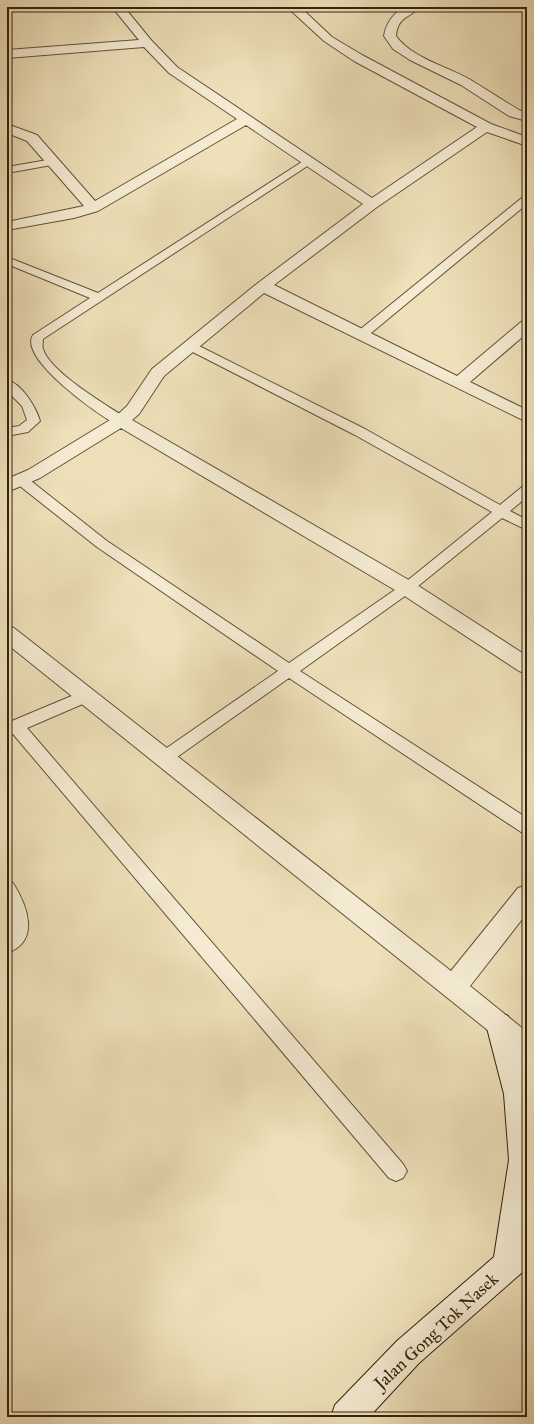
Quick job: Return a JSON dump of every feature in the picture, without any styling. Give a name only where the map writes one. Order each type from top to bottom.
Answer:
[{"type":"street","points":[[118,7],[173,70],[372,204]]},
{"type":"street","points":[[293,7],[328,39],[341,48],[486,127],[527,142]]},
{"type":"street","points":[[414,7],[397,18],[392,25],[390,36],[397,46],[414,57],[465,82],[508,110],[527,117]]},
{"type":"street","points":[[7,54],[148,43]]},
{"type":"street","points":[[7,226],[74,214],[93,208],[246,119]]},
{"type":"street","points":[[11,484],[34,474],[121,421],[133,410],[158,372],[263,286],[372,204],[486,127]]},
{"type":"street","points":[[7,128],[32,138],[93,208]]},
{"type":"street","points":[[263,286],[527,417]]},
{"type":"street","points":[[459,383],[527,325]]},
{"type":"street","points":[[121,421],[407,588],[527,666]]},
{"type":"street","points":[[7,633],[499,1024],[527,1049]]},
{"type":"street","points":[[453,988],[527,895]]},
{"type":"street","points":[[499,1024],[518,1094],[523,1160],[518,1256]]},
{"type":"street","name":"Jalan Gong Tok Nasek","points":[[347,1417],[408,1352],[518,1256]]},
{"type":"lane","points":[[121,421],[69,385],[46,363],[37,352],[36,343],[38,338],[49,329],[308,161]]},
{"type":"lane","points":[[7,170],[53,162]]},
{"type":"lane","points":[[361,334],[527,198]]},
{"type":"lane","points":[[7,260],[98,297]]},
{"type":"lane","points":[[191,346],[360,432],[527,526]]},
{"type":"lane","points":[[7,384],[32,410],[34,421],[23,429],[7,432]]},
{"type":"lane","points":[[11,484],[289,671],[527,827]]},
{"type":"lane","points":[[164,758],[407,588],[527,490]]},
{"type":"lane","points":[[86,696],[12,728],[396,1171]]},
{"type":"lane","points":[[7,888],[15,899],[20,917],[19,929],[13,942],[7,945]]}]
